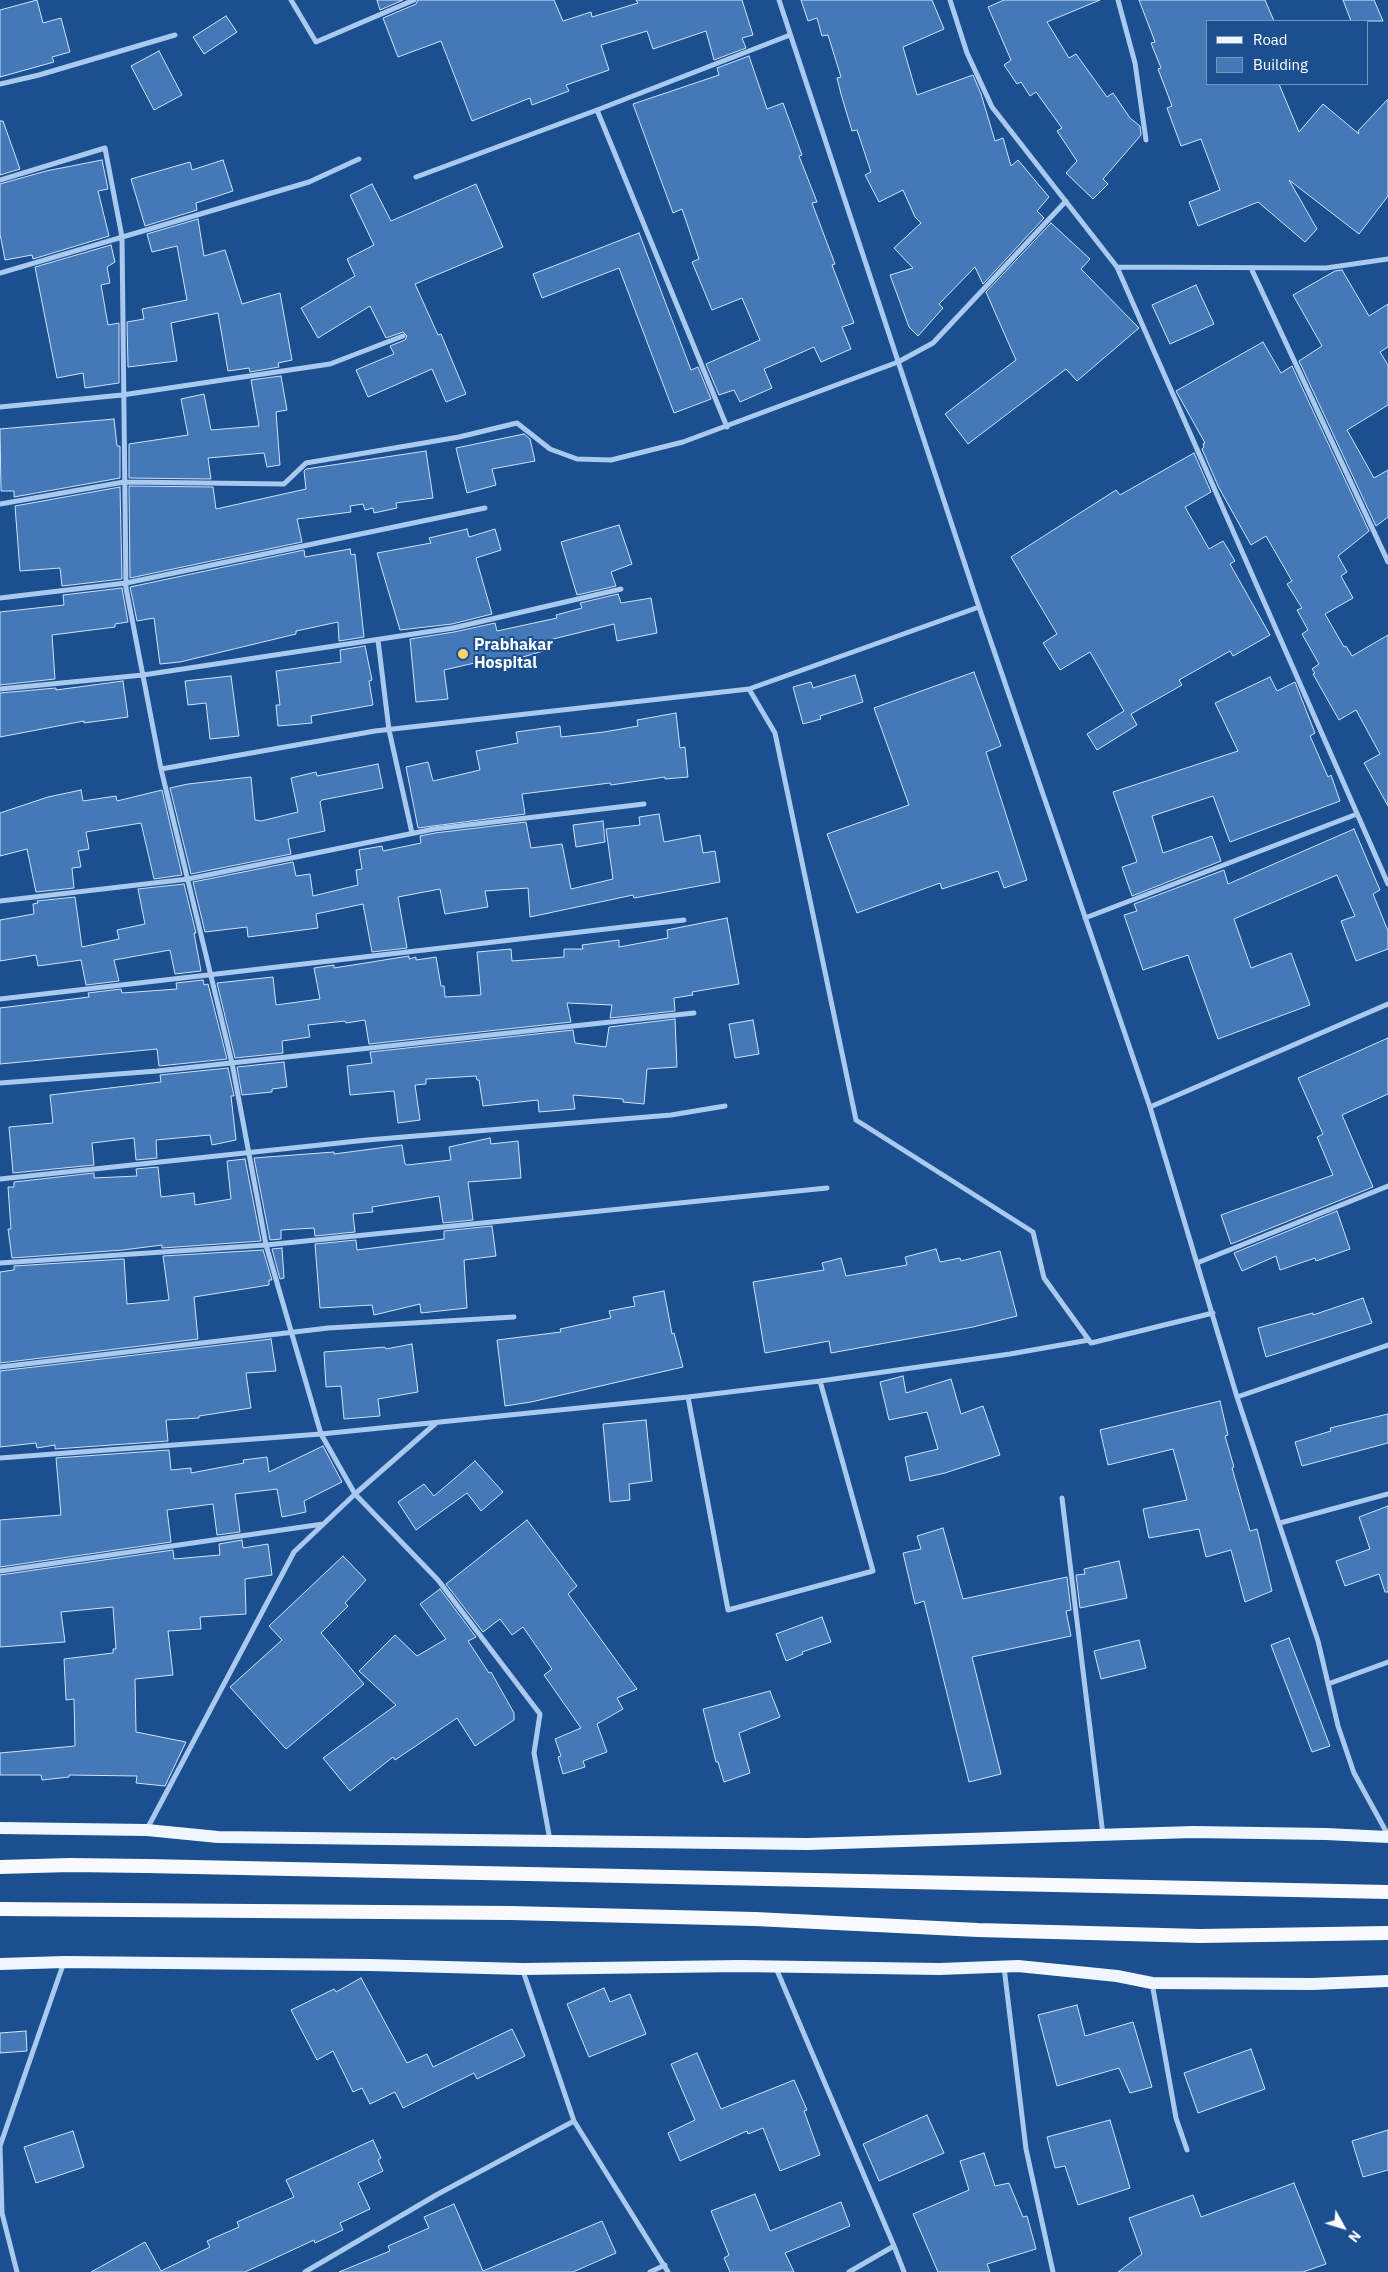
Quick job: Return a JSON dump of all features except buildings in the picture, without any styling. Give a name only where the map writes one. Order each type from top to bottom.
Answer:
[{"type":"highway","points":[[0,1868],[70,1865],[156,1866],[1388,1892]]},
{"type":"highway","points":[[0,1909],[510,1913],[1200,1936],[1388,1933]]},
{"type":"main road","points":[[0,1828],[147,1830],[218,1837],[807,1844],[1193,1832],[1388,1836]]},
{"type":"main road","points":[[0,1964],[64,1962],[370,1965],[523,1969],[775,1966],[940,1969],[1018,1966],[1117,1976],[1152,1983],[1312,1984],[1388,1981]]},
{"type":"street","points":[[291,0],[316,42],[414,0]]},
{"type":"street","points":[[779,0],[979,607],[1150,1107],[1237,1397],[1318,1641],[1338,1726],[1354,1774],[1388,1836]]},
{"type":"street","points":[[950,0],[967,53],[992,107],[1117,268],[1388,884]]},
{"type":"street","points":[[1118,0],[1135,63],[1146,140]]},
{"type":"street","points":[[0,84],[39,75],[175,35]]},
{"type":"street","points":[[416,177],[597,110],[790,35]]},
{"type":"street","points":[[597,110],[727,427]]},
{"type":"street","points":[[0,180],[105,148],[122,237],[122,395],[126,583],[161,769],[232,1063],[266,1245],[290,1333],[321,1434],[355,1494],[438,1580],[540,1714],[534,1753],[550,1841]]},
{"type":"street","points":[[0,273],[309,182],[359,159]]},
{"type":"street","points":[[0,504],[124,482],[284,484],[306,463],[459,437],[518,423],[550,449],[576,459],[611,460],[683,442],[898,362],[933,343],[1066,201]]},
{"type":"street","points":[[1117,268],[1326,268],[1388,259]]},
{"type":"street","points":[[1251,268],[1388,562]]},
{"type":"street","points":[[0,407],[122,395],[330,364],[403,336]]},
{"type":"street","points":[[0,598],[126,583],[486,508]]},
{"type":"street","points":[[0,689],[143,675],[453,628],[620,589]]},
{"type":"street","points":[[161,769],[389,730],[750,689],[979,607]]},
{"type":"street","points":[[378,640],[389,730],[412,833]]},
{"type":"street","points":[[750,689],[775,733],[856,1120],[1034,1232],[1044,1278],[1091,1343],[1213,1314]]},
{"type":"street","points":[[0,901],[188,879],[434,829],[644,804]]},
{"type":"street","points":[[1085,918],[1357,814]]},
{"type":"street","points":[[0,998],[684,920]]},
{"type":"street","points":[[1150,1107],[1388,1004]]},
{"type":"street","points":[[0,1083],[232,1063],[694,1013]]},
{"type":"street","points":[[0,1179],[248,1152],[671,1114],[725,1106]]},
{"type":"street","points":[[1197,1263],[1388,1186]]},
{"type":"street","points":[[0,1263],[266,1245],[826,1188]]},
{"type":"street","points":[[0,1367],[328,1328],[514,1317]]},
{"type":"street","points":[[0,1458],[321,1434],[688,1397],[820,1381],[1010,1354],[1089,1340]]},
{"type":"street","points":[[1237,1397],[1388,1345]]},
{"type":"street","points":[[688,1397],[728,1610],[873,1571],[820,1381]]},
{"type":"street","points":[[147,1830],[294,1552],[355,1494],[437,1422]]},
{"type":"street","points":[[1280,1523],[1388,1494]]},
{"type":"street","points":[[1062,1498],[1103,1835]]},
{"type":"street","points":[[0,1571],[323,1524]]},
{"type":"street","points":[[1328,1684],[1388,1662]]},
{"type":"street","points":[[16,2272],[2,2213],[0,2146],[64,1962]]},
{"type":"street","points":[[775,1966],[904,2272]]},
{"type":"street","points":[[1004,1966],[1026,2149],[1053,2272]]},
{"type":"street","points":[[523,1969],[574,2121],[668,2272]]},
{"type":"street","points":[[1152,1983],[1176,2118],[1187,2150]]},
{"type":"street","points":[[305,2272],[438,2194],[574,2121]]},
{"type":"street","points":[[849,2272],[894,2246]]},
{"type":"street","points":[[650,2272],[665,2265]]},
{"type":"place","name":"Prabhakar Hospital","points":[[463,654]]}]
